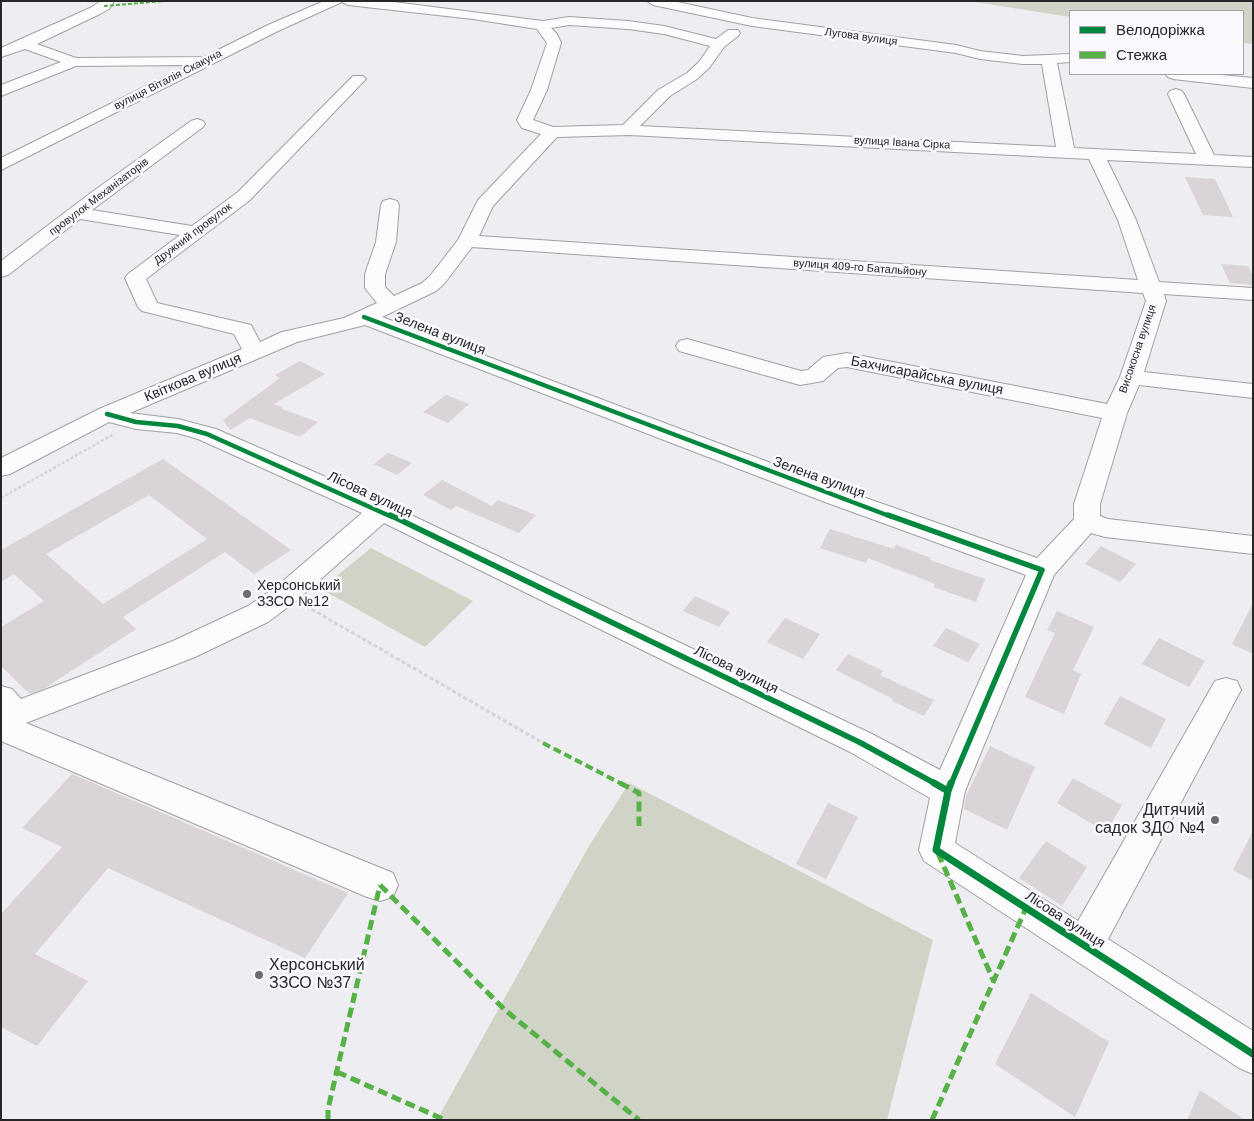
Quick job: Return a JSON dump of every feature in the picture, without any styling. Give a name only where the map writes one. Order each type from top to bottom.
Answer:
[{"type":"street","points":[[1,54],[95,11],[104,6],[108,1]]},
{"type":"street","name":"вулиця Віталія Скакуна","points":[[1,165],[206,60],[272,28],[336,1]]},
{"type":"street","points":[[348,1],[473,15],[518,23],[543,25],[569,21],[628,25],[664,30],[719,44]]},
{"type":"street","name":"Лугова вулиця","points":[[653,1],[752,22],[956,49],[980,55],[1024,60],[1069,58]]},
{"type":"street","points":[[630,130],[632,124],[664,93],[692,76],[704,65],[719,44],[752,22]]},
{"type":"street","name":"вулиця Івана Сірка","points":[[543,25],[544,30],[552,37],[554,43],[539,90],[524,120],[528,125],[552,132],[630,130],[1253,162]]},
{"type":"street","points":[[25,44],[74,62]]},
{"type":"street","points":[[1049,59],[1054,100],[1066,152]]},
{"type":"street","points":[[1,91],[74,62],[206,60]]},
{"type":"street","points":[[1182,75],[1253,83]]},
{"type":"street","name":"Дружний провулок","points":[[255,352],[244,330],[149,307],[135,278],[244,196],[358,79]]},
{"type":"street","points":[[1176,94],[1208,160]]},
{"type":"street","name":"провулок Механізаторів","points":[[1,271],[197,124]]},
{"type":"street","name":"Квіткова вулиця","points":[[1,468],[107,414],[290,337],[351,323],[430,287],[438,280],[467,241],[485,204],[552,132]]},
{"type":"street","name":"Високосна вулиця","points":[[1087,520],[1087,504],[1115,413],[1130,377],[1156,300],[1127,220],[1096,155]]},
{"type":"street","points":[[390,205],[386,242],[375,274],[375,288],[391,305]]},
{"type":"street","points":[[76,213],[196,232]]},
{"type":"street","name":"вулиця 409-го Батальйону","points":[[467,241],[1253,294]]},
{"type":"street","name":"Зелена вулиця","points":[[364,317],[834,496],[1042,570]]},
{"type":"street","name":"Бахчисарайська вулиця","points":[[687,346],[800,378],[815,376],[831,362],[847,360],[1115,413]]},
{"type":"street","points":[[1130,377],[1253,391]]},
{"type":"street","name":"Лісова вулиця","points":[[107,414],[136,422],[178,426],[207,434],[381,511],[861,743],[948,791],[936,850],[1253,1054]]},
{"type":"street","points":[[5,717],[184,650],[258,614],[286,594],[381,511]]},
{"type":"street","points":[[948,791],[1042,570],[1087,520],[1105,528],[1253,545]]},
{"type":"street","points":[[1084,946],[1226,690]]},
{"type":"street","points":[[5,717],[380,885]]},
{"type":"path","points":[[1,498],[136,422]]},
{"type":"path","points":[[286,594],[543,743]]},
{"type":"shaded area","points":[[969,1],[1253,1],[1253,44],[1244,43],[1244,10],[1069,10],[1069,17]]},
{"type":"shaded area","points":[[371,548],[473,601],[425,647],[321,589]]},
{"type":"shaded area","points":[[629,783],[933,940],[887,1120],[437,1120],[589,846]]},
{"type":"building","points":[[1185,177],[1215,179],[1233,217],[1203,215]]},
{"type":"building","points":[[1221,264],[1248,266],[1253,277],[1253,285],[1230,283]]},
{"type":"building","points":[[300,361],[325,374],[274,404],[284,408],[282,409],[318,422],[300,437],[250,418],[230,430],[223,420],[280,378],[275,375]]},
{"type":"building","points":[[446,395],[469,404],[448,423],[423,412]]},
{"type":"building","points":[[388,453],[412,463],[397,475],[374,464]]},
{"type":"building","points":[[163,459],[291,550],[254,574],[225,552],[123,617],[136,629],[45,688],[30,694],[1,666],[1,627],[44,601],[14,574],[1,582],[1,550]],"holes":[[[149,495],[207,539],[103,604],[46,554]]]},
{"type":"building","points":[[442,480],[492,506],[498,500],[536,515],[519,533],[456,506],[451,510],[423,495]]},
{"type":"building","points":[[830,529],[894,549],[896,545],[931,558],[930,560],[985,579],[976,602],[933,587],[935,584],[868,558],[866,563],[820,548]]},
{"type":"building","points":[[1101,546],[1136,564],[1120,582],[1085,564]]},
{"type":"building","points":[[695,596],[730,612],[719,627],[683,611]]},
{"type":"building","points":[[1253,603],[1253,654],[1232,644]]},
{"type":"building","points":[[1057,611],[1094,627],[1073,670],[1081,674],[1064,714],[1025,697],[1055,633],[1047,630]]},
{"type":"building","points":[[785,618],[820,634],[803,659],[767,642]]},
{"type":"building","points":[[946,628],[980,644],[968,662],[933,646]]},
{"type":"building","points":[[1159,638],[1205,661],[1189,687],[1142,664]]},
{"type":"building","points":[[848,654],[883,671],[880,675],[934,700],[924,716],[892,701],[893,699],[836,670]]},
{"type":"building","points":[[1120,696],[1166,719],[1151,748],[1104,724]]},
{"type":"building","points":[[990,746],[1035,767],[1007,830],[964,809],[966,796]]},
{"type":"building","points":[[72,774],[348,893],[305,958],[108,868],[35,954],[88,981],[37,1046],[1,1027],[1,914],[62,847],[22,828]]},
{"type":"building","points":[[1073,778],[1122,805],[1106,832],[1057,803]]},
{"type":"building","points":[[828,803],[858,817],[826,879],[796,864]]},
{"type":"building","points":[[1253,831],[1253,881],[1233,870]]},
{"type":"building","points":[[1046,841],[1087,867],[1062,906],[1019,878]]},
{"type":"building","points":[[1031,993],[1109,1042],[1075,1117],[995,1064]]},
{"type":"building","points":[[1200,1090],[1245,1120],[1187,1120]]},
{"type":"marked path","points":[[104,6],[165,1]]},
{"type":"marked path","points":[[543,743],[639,793],[639,826]]},
{"type":"marked path","points":[[938,853],[994,982]]},
{"type":"marked path","points":[[380,885],[505,1010],[639,1120]]},
{"type":"marked path","points":[[328,1120],[328,1109],[380,885]]},
{"type":"marked path","points":[[932,1120],[1026,908]]},
{"type":"marked path","points":[[337,1072],[445,1120]]},
{"type":"cycle path","points":[[364,317],[834,496],[1042,570],[948,791],[936,850],[1253,1054]]},
{"type":"cycle path","points":[[107,414],[136,422],[178,426],[207,434],[381,511],[861,743],[948,791]]},
{"type":"place","name":"Херсонський ЗЗСО №12","points":[[247,594]]},
{"type":"place","name":"Дитячий садок ЗДО №4","points":[[1215,820]]},
{"type":"place","name":"Херсонський ЗЗСО №37","points":[[259,975]]}]
